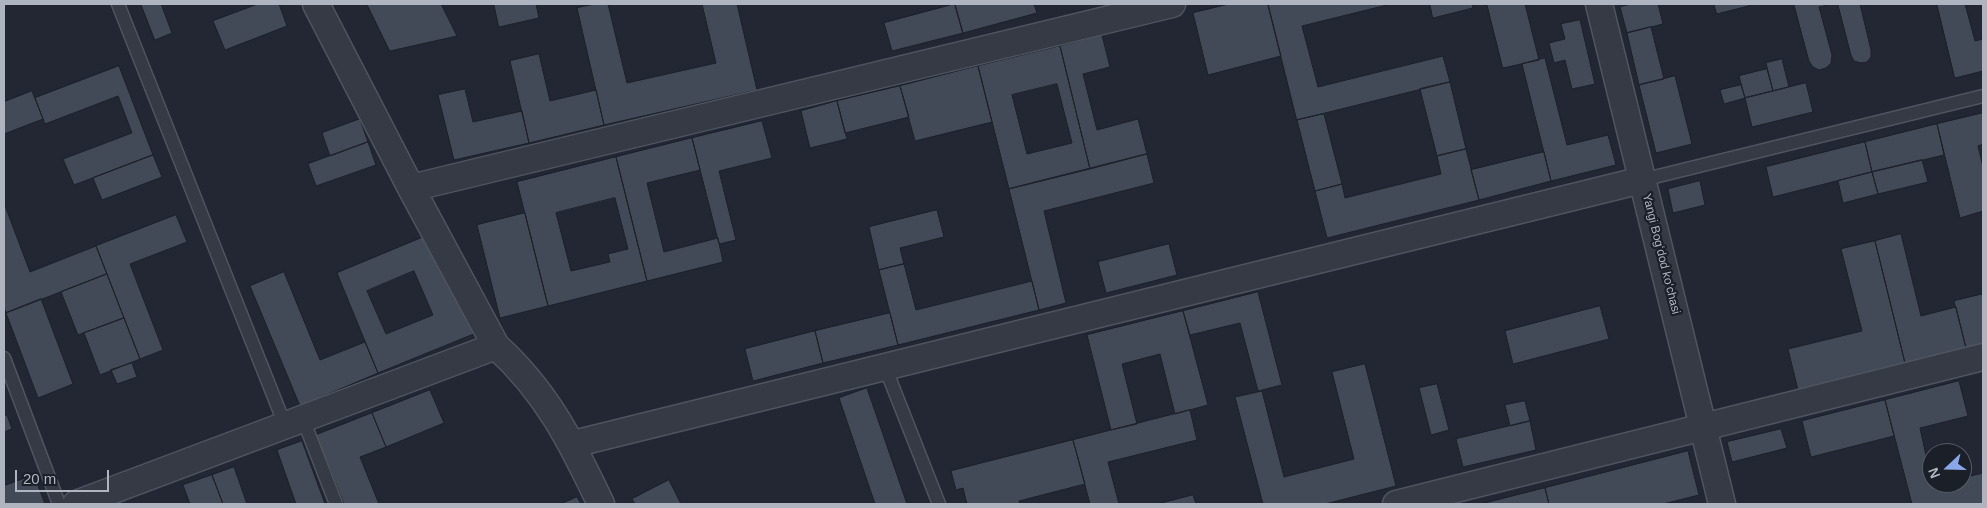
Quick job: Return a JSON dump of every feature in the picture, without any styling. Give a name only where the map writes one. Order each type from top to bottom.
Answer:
[{"type":"street","points":[[316,4],[411,188],[496,346],[528,379],[573,444],[601,504]]},
{"type":"street","points":[[411,188],[1172,4]]},
{"type":"street","name":"Yangi Bogʻdod koʻchasi","points":[[1599,4],[1722,504]]},
{"type":"street","points":[[573,444],[1642,180]]},
{"type":"street","points":[[76,504],[496,346]]},
{"type":"street","points":[[1396,504],[1983,357]]},
{"type":"lane","points":[[118,4],[294,422],[336,504]]},
{"type":"lane","points":[[1642,180],[1983,96]]},
{"type":"lane","points":[[4,358],[59,504]]},
{"type":"lane","points":[[885,367],[939,504]]},
{"type":"building","points":[[141,4],[161,4],[172,33],[155,40]]},
{"type":"building","points":[[258,4],[279,4],[287,26],[225,50],[213,21]]},
{"type":"building","points":[[367,4],[441,4],[457,36],[390,51]]},
{"type":"building","points":[[494,4],[536,4],[539,18],[499,27]]},
{"type":"building","points":[[595,4],[608,4],[627,83],[716,63],[702,4],[737,4],[757,90],[604,125],[577,8]]},
{"type":"building","points":[[955,4],[1034,4],[1037,13],[963,33]]},
{"type":"building","points":[[955,4],[963,33],[892,51],[884,23]]},
{"type":"building","points":[[1229,4],[1268,4],[1281,56],[1208,75],[1193,13]]},
{"type":"building","points":[[1268,4],[1391,4],[1302,26],[1318,87],[1443,56],[1450,82],[1297,120]]},
{"type":"building","points":[[1430,4],[1472,4],[1473,8],[1433,18]]},
{"type":"building","points":[[1487,4],[1525,4],[1539,60],[1503,68]]},
{"type":"building","points":[[1632,4],[1658,4],[1663,24],[1627,33],[1620,7]]},
{"type":"building","points":[[1714,4],[1756,4],[1717,14]]},
{"type":"building","points":[[1794,4],[1832,4],[1819,7],[1832,55],[1831,63],[1826,68],[1819,70],[1813,67],[1809,61]]},
{"type":"building","points":[[1838,4],[1860,4],[1871,50],[1871,57],[1867,62],[1854,61],[1851,55]]},
{"type":"building","points":[[1937,4],[1965,4],[1975,41],[1983,39],[1983,71],[1955,78]]},
{"type":"building","points":[[1580,20],[1595,84],[1572,89],[1565,60],[1554,63],[1549,43],[1565,39],[1561,24]]},
{"type":"building","points":[[1651,27],[1664,79],[1639,85],[1627,33]]},
{"type":"building","points":[[1102,35],[1110,67],[1083,74],[1097,130],[1138,119],[1147,154],[1090,169],[1060,46]]},
{"type":"building","points":[[1060,46],[1090,169],[1009,189],[978,66]],"holes":[[[1057,84],[1072,143],[1027,154],[1012,95]]]},
{"type":"building","points":[[539,54],[550,101],[596,90],[604,125],[529,143],[510,61]]},
{"type":"building","points":[[1545,58],[1567,145],[1608,135],[1616,165],[1551,181],[1522,64]]},
{"type":"building","points":[[1782,59],[1789,87],[1773,91],[1766,63]]},
{"type":"building","points":[[119,66],[153,155],[74,185],[63,159],[132,133],[118,96],[45,124],[35,98]]},
{"type":"building","points":[[978,66],[992,122],[915,141],[900,86]]},
{"type":"building","points":[[1767,69],[1773,91],[1745,98],[1739,76]]},
{"type":"building","points":[[1675,76],[1692,144],[1656,153],[1639,85]]},
{"type":"building","points":[[1450,82],[1466,149],[1437,156],[1420,89]]},
{"type":"building","points":[[1806,83],[1813,112],[1752,127],[1745,98]]},
{"type":"building","points":[[1741,85],[1745,98],[1724,104],[1720,90]]},
{"type":"building","points":[[900,86],[909,117],[845,133],[837,101]]},
{"type":"building","points":[[465,89],[473,122],[522,111],[529,143],[454,160],[438,95]]},
{"type":"building","points":[[32,91],[43,119],[4,134],[4,102]]},
{"type":"building","points":[[837,101],[847,139],[810,148],[801,111]]},
{"type":"building","points":[[1983,113],[1983,144],[1978,146],[1983,167],[1983,211],[1960,218],[1937,124]]},
{"type":"building","points":[[1324,114],[1342,184],[1315,191],[1297,120]]},
{"type":"building","points":[[360,119],[368,142],[330,156],[322,133]]},
{"type":"building","points":[[762,121],[772,158],[719,171],[736,240],[719,244],[692,138]]},
{"type":"building","points":[[1937,124],[1944,155],[1872,172],[1865,142]]},
{"type":"building","points":[[692,138],[700,170],[647,183],[664,252],[718,238],[723,262],[647,281],[616,157]]},
{"type":"building","points":[[368,142],[376,165],[316,186],[308,164]]},
{"type":"building","points":[[1865,142],[1872,172],[1773,197],[1766,167]]},
{"type":"building","points":[[1466,149],[1479,200],[1327,238],[1315,191],[1342,184],[1345,198],[1441,174],[1437,156]]},
{"type":"building","points":[[1544,152],[1551,181],[1479,200],[1471,170]]},
{"type":"building","points":[[1147,154],[1154,183],[1044,211],[1066,303],[1039,310],[1009,189]]},
{"type":"building","points":[[153,155],[162,177],[102,200],[93,178]]},
{"type":"building","points":[[616,157],[647,281],[548,306],[517,182]],"holes":[[[615,198],[628,249],[608,254],[610,262],[571,271],[556,213]]]},
{"type":"building","points":[[1922,160],[1928,182],[1878,194],[1872,172]]},
{"type":"building","points":[[1872,172],[1878,194],[1843,203],[1838,181]]},
{"type":"building","points":[[1700,181],[1705,205],[1673,213],[1668,189]]},
{"type":"building","points":[[4,203],[30,272],[96,246],[107,274],[6,313],[4,307]]},
{"type":"building","points":[[937,210],[944,237],[900,248],[904,264],[879,270],[869,227]]},
{"type":"building","points":[[525,213],[548,306],[500,318],[477,225]]},
{"type":"building","points":[[176,215],[187,242],[130,264],[163,350],[140,359],[96,246]]},
{"type":"building","points":[[1901,234],[1921,316],[1956,307],[1966,348],[1905,363],[1875,241]]},
{"type":"building","points":[[426,236],[476,333],[378,373],[337,273]],"holes":[[[414,271],[433,315],[386,334],[367,291]]]},
{"type":"building","points":[[1875,241],[1905,363],[1798,390],[1788,349],[1862,331],[1841,249]]},
{"type":"building","points":[[1169,244],[1177,275],[1106,293],[1098,262]]},
{"type":"building","points":[[904,264],[916,310],[1032,281],[1039,310],[898,345],[879,270]]},
{"type":"building","points":[[284,272],[320,360],[365,342],[378,373],[300,406],[250,286]]},
{"type":"building","points":[[107,274],[124,318],[78,335],[61,292]]},
{"type":"building","points":[[1258,292],[1282,385],[1258,391],[1240,323],[1190,335],[1183,311]]},
{"type":"building","points":[[1983,294],[1983,343],[1966,348],[1954,301]]},
{"type":"building","points":[[41,299],[73,384],[38,398],[6,313]]},
{"type":"building","points":[[1600,306],[1609,339],[1513,364],[1505,331]]},
{"type":"building","points":[[1183,311],[1208,405],[1175,414],[1160,354],[1122,364],[1137,424],[1111,430],[1087,335]]},
{"type":"building","points":[[890,313],[898,345],[823,363],[815,331]]},
{"type":"building","points":[[124,318],[140,359],[100,375],[84,333]]},
{"type":"building","points":[[815,331],[823,363],[753,381],[745,349]]},
{"type":"building","points":[[132,363],[137,377],[117,384],[111,370]]},
{"type":"building","points":[[1365,364],[1396,486],[1325,504],[1263,504],[1235,397],[1262,391],[1284,477],[1354,459],[1332,372]]},
{"type":"building","points":[[1959,381],[1968,416],[1920,428],[1923,443],[1922,493],[1972,493],[1972,476],[1983,473],[1983,504],[1912,504],[1885,400]]},
{"type":"building","points":[[1437,384],[1449,430],[1431,435],[1419,388]]},
{"type":"building","points":[[867,388],[907,504],[875,504],[839,398]]},
{"type":"building","points":[[430,390],[444,423],[386,447],[372,413]]},
{"type":"building","points":[[1885,400],[1894,436],[1811,457],[1802,421]]},
{"type":"building","points":[[1525,401],[1530,421],[1510,426],[1505,405]]},
{"type":"building","points":[[1190,410],[1197,440],[1108,462],[1119,504],[1090,504],[1073,440]]},
{"type":"building","points":[[372,413],[386,447],[360,457],[379,504],[344,504],[316,435]]},
{"type":"building","points":[[7,415],[12,429],[4,432],[4,416]]},
{"type":"building","points":[[1530,421],[1536,450],[1463,467],[1456,439]]},
{"type":"building","points":[[1781,429],[1787,448],[1732,462],[1727,442]]},
{"type":"building","points":[[1073,440],[1085,484],[1019,501],[1020,504],[967,504],[963,488],[956,490],[951,471]]},
{"type":"building","points":[[302,441],[325,504],[296,504],[277,450]]},
{"type":"building","points":[[1688,451],[1699,495],[1663,504],[1549,504],[1545,488]]},
{"type":"building","points":[[234,467],[247,504],[223,504],[212,475]]},
{"type":"building","points":[[34,475],[45,504],[4,504],[4,486]]},
{"type":"building","points":[[212,475],[223,504],[190,504],[183,485]]},
{"type":"building","points":[[669,480],[681,504],[635,504],[632,499]]},
{"type":"building","points":[[1545,488],[1549,504],[1481,504]]},
{"type":"building","points":[[1193,495],[1196,504],[1158,504]]},
{"type":"building","points":[[577,497],[581,504],[561,504]]}]
